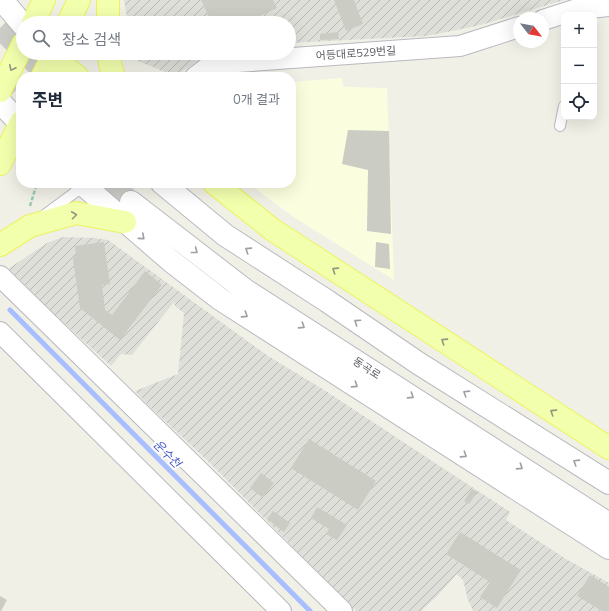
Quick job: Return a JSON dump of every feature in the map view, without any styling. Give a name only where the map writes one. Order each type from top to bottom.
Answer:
[{"type":"main road","points":[[2,0],[16,17]]},
{"type":"main road","points":[[36,16],[44,0]]},
{"type":"main road","points":[[71,16],[79,0]]},
{"type":"main road","points":[[108,0],[108,16]]},
{"type":"main road","points":[[0,91],[16,58]]},
{"type":"main road","points":[[44,72],[49,60]]},
{"type":"main road","points":[[59,60],[72,72]]},
{"type":"main road","points":[[110,60],[112,72]]},
{"type":"main road","points":[[0,102],[16,119]]},
{"type":"main road","points":[[0,164],[16,134]]},
{"type":"main road","points":[[90,188],[128,212],[171,262],[220,299],[609,548]]},
{"type":"main road","points":[[168,188],[225,235],[327,301],[418,363],[609,483]]},
{"type":"main road","points":[[220,188],[273,230],[609,448]]},
{"type":"main road","points":[[0,245],[30,218],[76,213],[128,212]]},
{"type":"main road","name":"동곡로","points":[[128,212],[245,290],[609,524]]},
{"type":"street","points":[[574,12],[609,6]]},
{"type":"street","points":[[549,18],[561,15]]},
{"type":"street","name":"어등대로529번길","points":[[296,58],[460,46],[513,29]]},
{"type":"street","name":"어등대로529번길","points":[[202,72],[207,68],[223,63],[265,60]]},
{"type":"street","points":[[0,276],[342,611]]},
{"type":"street","points":[[0,332],[281,611]]},
{"type":"lane","points":[[560,126],[561,120]]},
{"type":"lane","points":[[30,218],[78,188]]},
{"type":"path","points":[[30,218],[36,188]]},
{"type":"shaded area","points":[[124,0],[564,0],[524,12],[513,12],[513,15],[481,25],[427,36],[296,43],[296,16],[127,16]]},
{"type":"shaded area","points":[[199,60],[181,72],[165,72],[138,61]]},
{"type":"shaded area","points":[[342,78],[343,86],[347,87],[387,88],[394,280],[292,216],[255,188],[296,188],[296,82]]},
{"type":"shaded area","points":[[63,237],[108,240],[268,356],[321,388],[510,512],[506,520],[566,559],[609,583],[609,611],[473,611],[468,600],[463,580],[457,574],[421,611],[356,611],[315,573],[288,542],[209,462],[135,391],[178,374],[184,313],[175,306],[174,302],[132,355],[121,354],[111,366],[54,314],[8,269],[47,243]]},
{"type":"building","points":[[201,0],[273,0],[277,8],[260,16],[209,16]]},
{"type":"building","points":[[334,0],[354,0],[363,24],[346,31]]},
{"type":"building","points":[[338,32],[339,39],[320,40],[320,34]]},
{"type":"building","points":[[348,130],[389,131],[391,234],[367,231],[368,170],[342,164]]},
{"type":"building","points":[[104,242],[110,284],[102,285],[105,310],[112,315],[145,271],[162,285],[120,340],[80,308],[73,259],[76,254],[75,246]]},
{"type":"building","points":[[376,242],[389,244],[390,269],[375,267]]},
{"type":"building","points":[[309,439],[376,481],[358,510],[291,468]]},
{"type":"building","points":[[261,473],[274,483],[263,498],[250,488]]},
{"type":"building","points":[[472,489],[477,492],[469,504],[464,501]]},
{"type":"building","points":[[317,507],[347,525],[337,540],[326,534],[329,529],[311,518]]},
{"type":"building","points":[[273,511],[290,523],[284,532],[267,519]]},
{"type":"building","points":[[460,532],[521,570],[497,608],[480,597],[490,582],[446,554]]},
{"type":"building","points":[[590,575],[609,587],[609,611],[602,611],[577,596]]},
{"type":"building","points":[[0,596],[7,600],[1,611],[0,611]]},
{"type":"waterway","name":"운수천","points":[[10,310],[310,611]]},
{"type":"tunnel","points":[[0,28],[16,44]]},
{"type":"tunnel","points":[[32,60],[44,72]]},
{"type":"tunnel","points":[[0,75],[16,91]]},
{"type":"tunnel","points":[[116,188],[131,202]]}]
